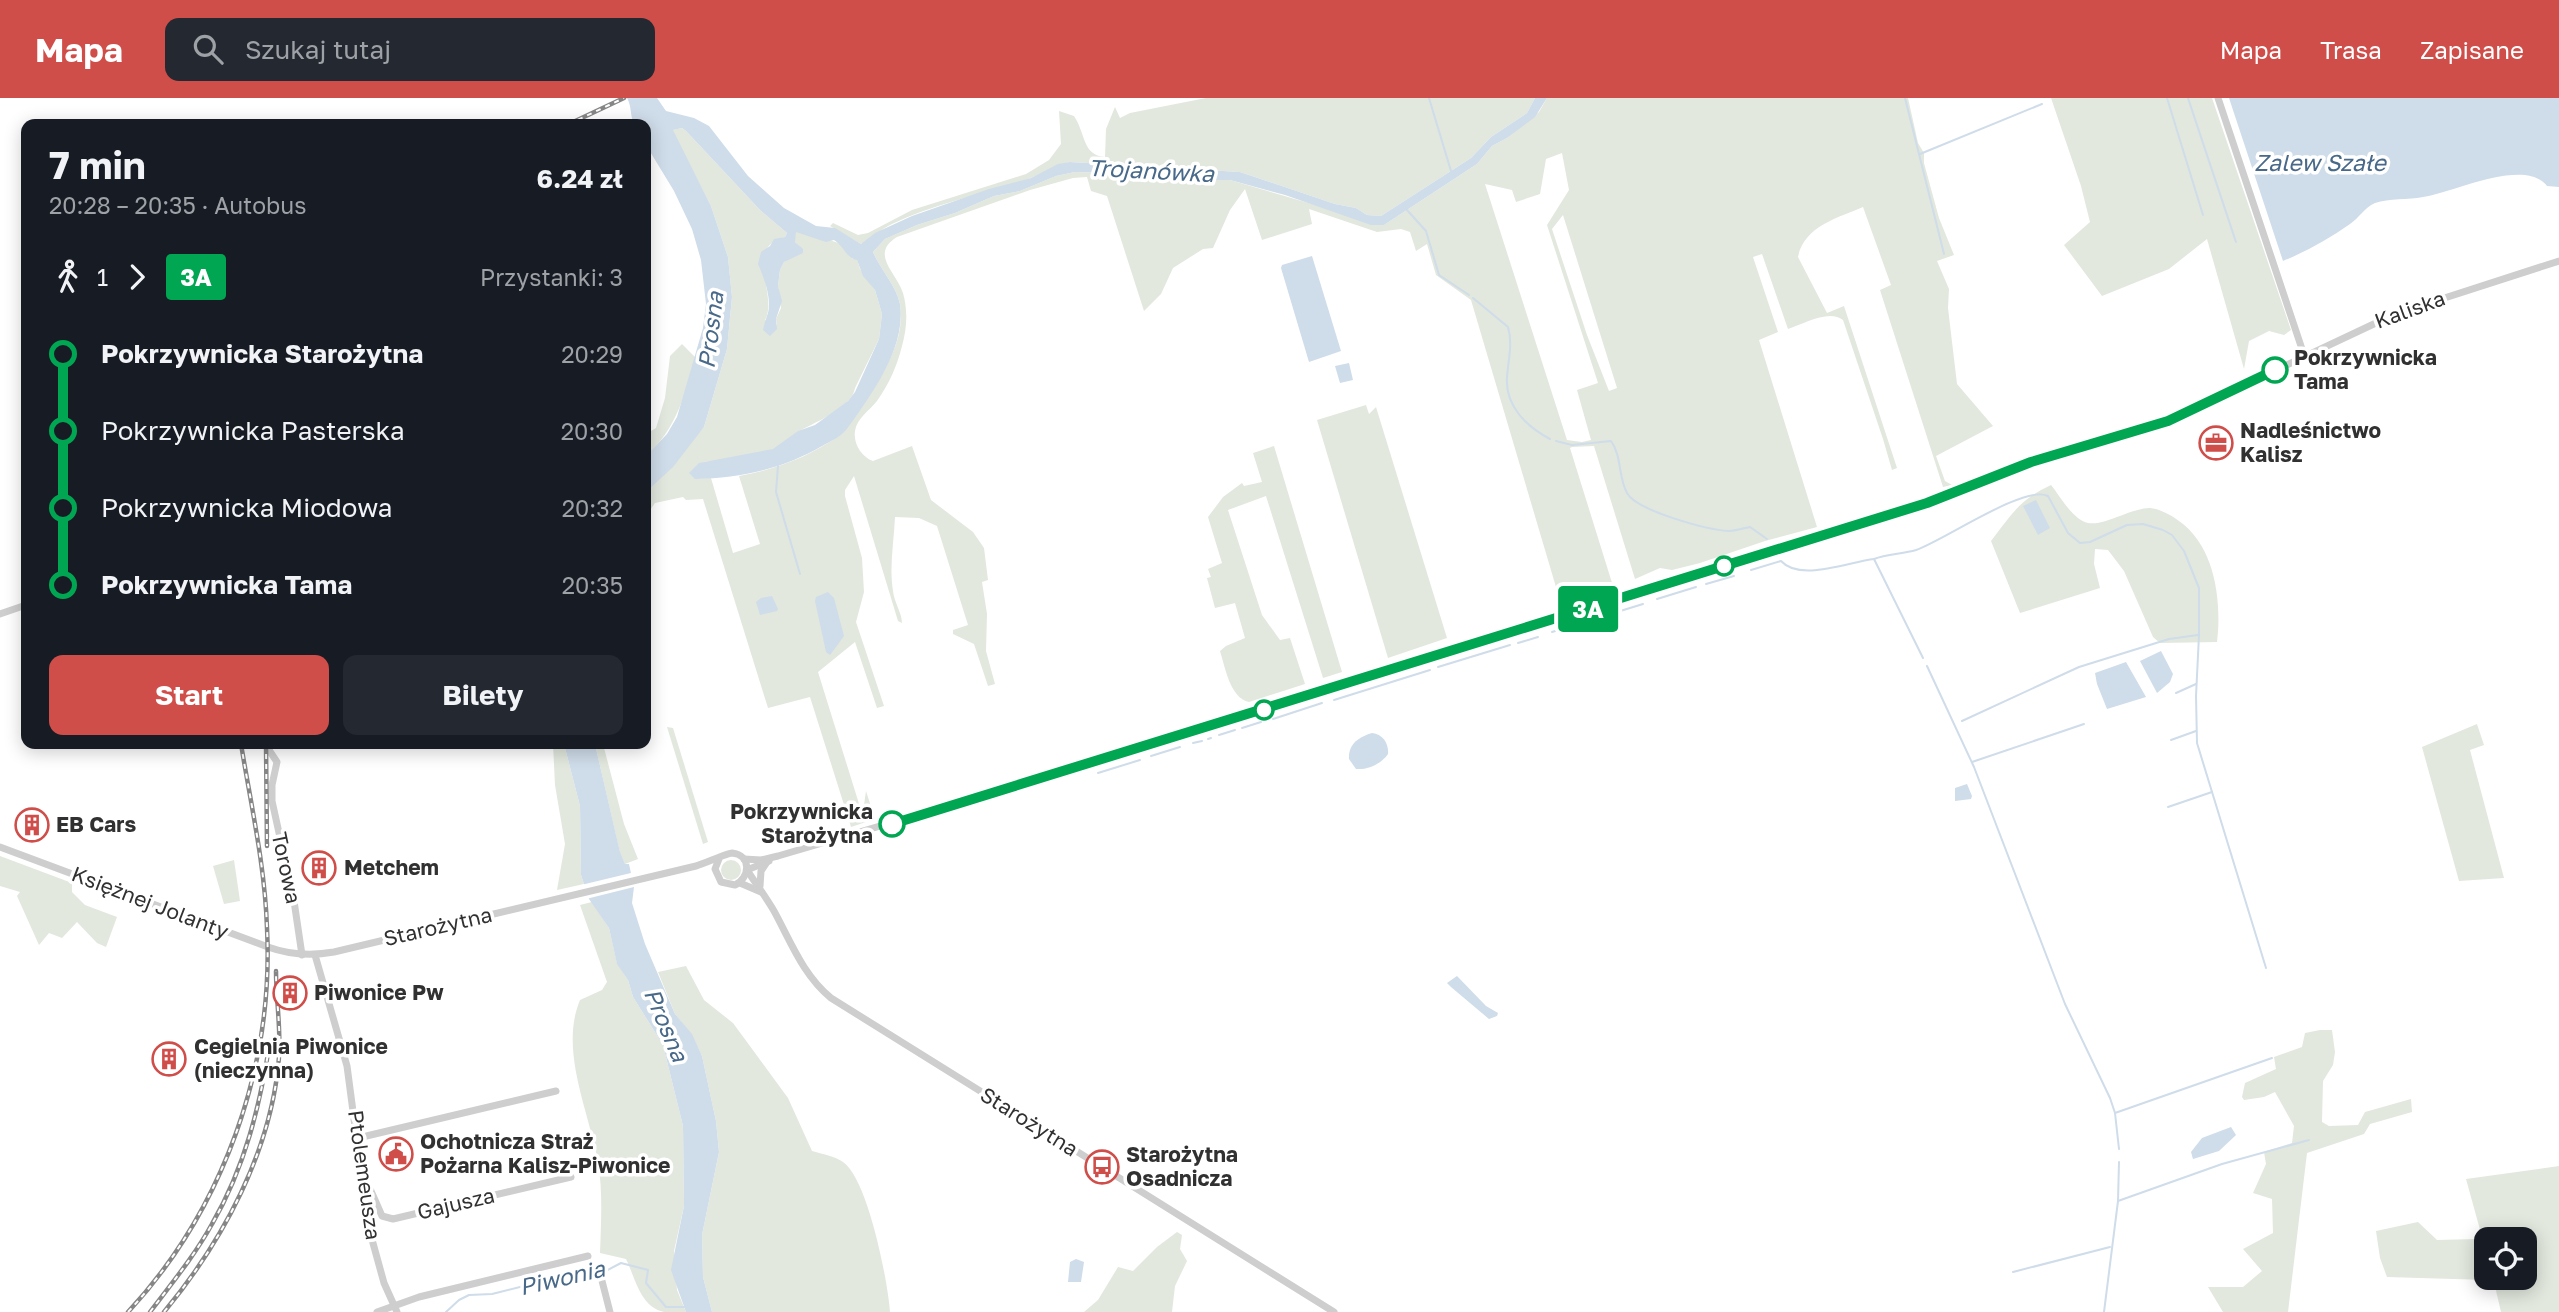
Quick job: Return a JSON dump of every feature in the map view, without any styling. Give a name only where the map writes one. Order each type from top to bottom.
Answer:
[{"type":"street","points":[[2218,98],[2304,355]]},
{"type":"street","name":"Kaliska","points":[[778,856],[1047,777],[1947,496],[2031,462],[2168,421],[2395,314],[2559,261]]},
{"type":"street","points":[[0,614],[21,607]]},
{"type":"street","name":"Torowa","points":[[268,749],[277,762],[272,801],[294,901],[302,955]]},
{"type":"street","name":"Księżnej Jolanty","points":[[0,847],[268,947],[302,955]]},
{"type":"street","points":[[696,866],[731,853],[744,859],[761,860],[778,856]]},
{"type":"street","points":[[740,883],[747,870],[778,856]]},
{"type":"street","points":[[715,874],[719,859]]},
{"type":"street","points":[[744,859],[747,870]]},
{"type":"street","points":[[696,866],[711,870],[726,885],[740,883],[762,892],[761,872],[768,861]]},
{"type":"street","name":"Starożytna","points":[[302,955],[315,955],[696,866]]},
{"type":"street","name":"Starożytna","points":[[747,870],[805,970],[816,985],[831,998],[1334,1312]]},
{"type":"street","name":"Ptolemeusza","points":[[315,955],[340,1038],[358,1138],[368,1224],[377,1262],[396,1308]]},
{"type":"street","points":[[358,1138],[556,1091]]},
{"type":"street","name":"Gajusza","points":[[362,1180],[371,1191],[382,1216],[393,1219],[571,1177]]},
{"type":"street","points":[[377,1312],[588,1256]]},
{"type":"street","points":[[601,1277],[610,1312]]},
{"type":"shaded area","points":[[1206,98],[1535,98],[1527,113],[1491,137],[1471,158],[1381,216],[1367,215],[1356,208],[1335,204],[1240,172],[1070,162],[1025,180],[908,217],[888,226],[861,244],[830,226],[833,223],[858,235],[868,233],[912,210],[1026,174],[1049,160],[1061,144],[1059,111],[1074,116],[1088,148],[1105,157],[1106,129],[1115,107],[1120,118],[1130,113]]},
{"type":"shaded area","points":[[1547,98],[1908,98],[1939,218],[1954,255],[1937,261],[1949,289],[1948,308],[1957,384],[1993,426],[1936,456],[1945,481],[1952,485],[1943,487],[1880,290],[1891,285],[1863,207],[1833,219],[1807,238],[1798,257],[1827,313],[1844,306],[1897,468],[1892,470],[1843,320],[1824,317],[1788,329],[1762,254],[1753,257],[1778,332],[1759,340],[1817,527],[1700,563],[1672,570],[1660,568],[1635,579],[1594,446],[1572,447],[1570,448],[1613,586],[1561,604],[1471,300],[1436,275],[1427,244],[1416,251],[1410,232],[1401,229],[1377,232],[1309,209],[1312,224],[1262,240],[1245,189],[1230,210],[1213,248],[1203,249],[1173,268],[1161,294],[1144,311],[1107,196],[1091,191],[1087,177],[1073,178],[1030,190],[897,237],[885,250],[887,264],[903,293],[905,333],[892,375],[877,401],[858,422],[855,441],[862,453],[873,461],[912,446],[931,500],[973,532],[984,548],[988,580],[982,582],[987,614],[986,651],[995,684],[988,686],[974,644],[953,634],[953,630],[968,625],[937,526],[919,518],[895,517],[891,573],[902,623],[898,621],[854,476],[845,490],[845,496],[862,558],[864,592],[856,622],[884,706],[877,708],[855,642],[818,672],[860,807],[864,805],[866,791],[875,819],[851,827],[810,697],[768,708],[703,499],[686,500],[683,497],[655,503],[651,509],[651,486],[704,427],[727,349],[732,297],[728,257],[711,206],[672,130],[682,128],[686,131],[761,211],[787,233],[785,237],[772,243],[763,262],[768,298],[765,320],[777,325],[776,319],[781,308],[778,286],[780,270],[784,262],[802,249],[795,242],[795,231],[838,243],[853,259],[857,259],[860,269],[875,290],[882,314],[879,339],[852,396],[839,409],[774,449],[704,462],[695,479],[711,478],[733,553],[760,544],[739,476],[791,462],[838,436],[850,423],[890,359],[896,346],[901,318],[895,290],[873,252],[885,239],[994,196],[1020,191],[1056,176],[1075,172],[1230,180],[1384,225],[1477,164],[1492,146],[1507,138],[1539,112]],"holes":[[[1562,153],[1569,190],[1547,225],[1598,383],[1577,390],[1591,440],[1582,442],[1567,440],[1485,184],[1512,190],[1516,202],[1540,194],[1546,159]],[[1563,215],[1617,388],[1609,391],[1587,335],[1552,229]]]},
{"type":"shaded area","points":[[2051,98],[2212,98],[2291,330],[2284,335],[2269,331],[2249,341],[2244,369],[2207,239],[2169,269],[2102,296],[2064,245],[2090,222],[2081,186]]},
{"type":"shaded area","points":[[682,344],[695,357],[678,411],[665,435],[651,451],[651,431],[656,428],[665,398],[670,356]]},
{"type":"shaded area","points":[[1366,405],[1369,414],[1376,407],[1447,638],[1388,658],[1317,420]]},
{"type":"shaded area","points":[[1274,446],[1342,672],[1323,678],[1266,496],[1228,510],[1262,615],[1280,640],[1290,638],[1305,684],[1249,702],[1237,695],[1233,688],[1220,651],[1245,638],[1235,603],[1215,608],[1207,578],[1211,577],[1208,569],[1222,563],[1208,517],[1223,497],[1242,483],[1244,486],[1262,482],[1253,453]]},
{"type":"shaded area","points":[[2051,485],[2072,513],[2082,521],[2102,522],[2150,508],[2169,515],[2191,532],[2201,545],[2213,575],[2217,592],[2217,642],[2160,643],[2153,637],[2124,571],[2108,550],[2095,549],[2094,564],[2100,588],[2020,613],[1991,541],[2023,502]]},
{"type":"shaded area","points":[[2477,724],[2484,745],[2470,750],[2504,878],[2459,881],[2422,747]]},
{"type":"shaded area","points":[[667,727],[673,728],[708,842],[703,844]]},
{"type":"shaded area","points":[[553,749],[565,749],[580,806],[581,875],[584,884],[557,890],[565,844],[555,785]]},
{"type":"shaded area","points":[[596,749],[604,749],[624,824],[638,859],[625,864],[620,853]]},
{"type":"shaded area","points":[[0,856],[72,883],[72,892],[85,905],[117,917],[106,947],[97,943],[77,922],[62,938],[49,933],[39,945],[17,896],[20,892],[0,886]]},
{"type":"shaded area","points":[[234,860],[240,901],[224,904],[213,866]]},
{"type":"shaded area","points":[[731,860],[738,863],[741,870],[738,877],[731,880],[724,877],[721,870],[724,863]]},
{"type":"shaded area","points":[[592,902],[609,928],[617,963],[628,980],[633,997],[663,1045],[683,1126],[684,1206],[674,1251],[677,1290],[686,1312],[664,1312],[656,1309],[639,1290],[626,1259],[600,1253],[600,1173],[578,1081],[573,1039],[574,1019],[580,1000],[602,990],[607,982],[580,905]]},
{"type":"shaded area","points":[[686,966],[704,1000],[733,1023],[788,1098],[812,1151],[840,1160],[852,1172],[861,1188],[875,1232],[890,1312],[712,1312],[703,1277],[702,1235],[719,1152],[716,1121],[702,1056],[691,1034],[675,1014],[658,972]]},
{"type":"shaded area","points":[[2332,1030],[2335,1052],[2333,1065],[2323,1081],[2322,1122],[2329,1126],[2358,1125],[2365,1112],[2411,1099],[2412,1112],[2370,1124],[2364,1134],[2307,1153],[2288,1312],[2223,1312],[2208,1287],[2243,1287],[2262,1271],[2243,1249],[2273,1233],[2272,1199],[2253,1193],[2266,1164],[2264,1152],[2292,1143],[2294,1126],[2275,1092],[2244,1100],[2242,1097],[2245,1083],[2276,1069],[2274,1057],[2302,1047],[2305,1033]]},
{"type":"shaded area","points":[[2559,1166],[2559,1312],[2501,1312],[2496,1290],[2537,1290],[2537,1227],[2479,1227],[2466,1179]]},
{"type":"shaded area","points":[[2418,1222],[2437,1240],[2474,1239],[2474,1280],[2387,1277],[2380,1258],[2376,1231]]},
{"type":"shaded area","points":[[1177,1232],[1182,1235],[1180,1249],[1187,1261],[1175,1286],[1172,1312],[1084,1312],[1098,1300],[1118,1267],[1133,1271]]},
{"type":"water","points":[[627,98],[657,98],[666,111],[694,118],[709,126],[748,176],[784,208],[816,226],[835,228],[861,244],[875,233],[912,216],[989,189],[1031,178],[1058,164],[1070,162],[1240,172],[1335,204],[1356,208],[1367,215],[1381,216],[1471,158],[1491,137],[1527,113],[1535,98],[1547,98],[1535,117],[1492,146],[1477,164],[1384,225],[1371,225],[1285,195],[1230,180],[1075,172],[1056,176],[1020,191],[994,196],[885,239],[873,252],[898,297],[901,314],[899,334],[884,372],[846,430],[809,453],[777,466],[729,477],[695,479],[689,473],[699,463],[773,449],[798,431],[815,425],[848,401],[855,392],[879,339],[882,314],[875,290],[863,276],[857,260],[850,257],[834,240],[826,242],[796,232],[795,242],[803,249],[803,253],[784,262],[778,286],[782,301],[776,319],[777,329],[770,336],[763,330],[769,300],[758,264],[761,252],[770,246],[774,239],[785,237],[787,233],[761,211],[686,131],[682,128],[673,130],[711,206],[728,257],[732,297],[727,349],[704,427],[673,467],[651,487],[651,451],[667,434],[677,417],[703,328],[706,304],[701,260],[692,229],[674,191],[651,153],[651,119],[632,119]]},
{"type":"water","name":"Zalew Szałe","points":[[2229,98],[2559,98],[2559,187],[2547,186],[2536,178],[2522,175],[2506,176],[2423,197],[2380,201],[2371,205],[2334,235],[2283,261]]},
{"type":"water","points":[[1312,256],[1341,351],[1309,362],[1281,268],[1282,265]]},
{"type":"water","points":[[1349,363],[1353,380],[1340,383],[1335,366]]},
{"type":"water","points":[[2036,500],[2050,528],[2038,535],[2023,506]]},
{"type":"water","points":[[828,592],[834,598],[844,636],[830,655],[826,652],[815,601],[816,597]]},
{"type":"water","points":[[772,596],[777,611],[760,615],[756,602]]},
{"type":"water","points":[[2161,651],[2173,674],[2170,682],[2157,693],[2140,661]]},
{"type":"water","points":[[2126,662],[2146,697],[2107,709],[2095,673]]},
{"type":"water","points":[[1372,733],[1384,740],[1388,754],[1374,766],[1356,769],[1349,759],[1350,749],[1359,739]]},
{"type":"water","name":"Prosna","points":[[565,749],[596,749],[620,852],[625,864],[629,864],[634,887],[632,903],[645,944],[675,1014],[692,1034],[702,1056],[716,1121],[719,1152],[702,1235],[703,1277],[712,1312],[686,1312],[671,1270],[684,1206],[683,1126],[663,1045],[633,997],[628,980],[617,964],[609,928],[589,899],[581,875],[580,806]]},
{"type":"water","points":[[1967,784],[1971,799],[1955,801],[1955,788]]},
{"type":"water","points":[[1457,976],[1486,1006],[1498,1013],[1497,1016],[1489,1019],[1447,983]]},
{"type":"water","points":[[2231,1127],[2236,1135],[2219,1151],[2193,1159],[2191,1152],[2202,1138]]},
{"type":"water","points":[[1076,1259],[1084,1262],[1081,1282],[1068,1282],[1070,1262]]},
{"type":"pier","points":[[635,872],[638,886],[586,899],[581,885]]},
{"type":"waterway","points":[[1429,98],[1451,171]]},
{"type":"waterway","points":[[1905,98],[1944,254]]},
{"type":"waterway","points":[[2167,98],[2203,215]]},
{"type":"waterway","points":[[2188,98],[2236,242]]},
{"type":"waterway","points":[[1920,154],[2042,104]]},
{"type":"waterway","points":[[1407,210],[1426,231],[1439,275],[1469,295]]},
{"type":"waterway","points":[[1473,298],[1508,327],[1510,346],[1507,388],[1510,398],[1526,422],[1550,439]]},
{"type":"waterway","points":[[1556,441],[1572,445],[1611,441],[1617,453],[1624,487],[1633,500],[1658,513],[1706,527],[1729,531],[1750,527],[1767,539]]},
{"type":"waterway","points":[[778,466],[776,492],[800,574]]},
{"type":"waterway","points":[[1874,559],[1916,550],[2003,505],[2037,495],[2048,496],[2068,533],[2080,543],[2090,542],[2127,525],[2143,524],[2172,535],[2184,551],[2199,588],[2197,743],[2266,968]]},
{"type":"waterway","points":[[1751,570],[1781,561],[1789,567],[1812,570],[1874,559],[1923,658]]},
{"type":"waterway","points":[[1706,584],[1734,576]]},
{"type":"waterway","points":[[1657,599],[1696,587]]},
{"type":"waterway","points":[[1552,632],[1643,604]]},
{"type":"waterway","points":[[1962,721],[2079,667],[2169,639],[2198,635]]},
{"type":"waterway","points":[[1518,643],[1538,637]]},
{"type":"waterway","points":[[1438,667],[1510,645]]},
{"type":"waterway","points":[[1927,666],[1974,767],[2065,1004],[2110,1098],[2115,1113],[2119,1149]]},
{"type":"waterway","points":[[1334,700],[1430,670]]},
{"type":"waterway","points":[[2176,693],[2196,684]]},
{"type":"waterway","points":[[1273,719],[1322,703]]},
{"type":"waterway","points":[[1242,728],[1261,722]]},
{"type":"waterway","points":[[1972,762],[2084,724]]},
{"type":"waterway","points":[[1219,735],[1235,730]]},
{"type":"waterway","points":[[2171,740],[2196,731]]},
{"type":"waterway","points":[[1193,743],[1202,741]]},
{"type":"waterway","points":[[1151,756],[1180,747]]},
{"type":"waterway","points":[[1098,773],[1140,760]]},
{"type":"waterway","points":[[2168,807],[2212,792]]},
{"type":"waterway","points":[[2115,1113],[2272,1058]]},
{"type":"waterway","points":[[2118,1201],[2222,1164],[2309,1140]]},
{"type":"waterway","points":[[2104,1312],[2118,1201],[2119,1162]]},
{"type":"waterway","points":[[2013,1272],[2110,1247]]},
{"type":"waterway","name":"Piwonia","points":[[446,1312],[469,1295],[492,1294],[568,1275],[600,1274],[621,1263],[648,1270],[646,1283],[666,1307],[684,1307]]},
{"type":"railway","points":[[580,119],[624,98]]},
{"type":"railway","points":[[128,1312],[162,1272],[191,1229],[216,1182],[236,1134],[251,1084],[262,1032],[267,980],[266,905],[242,749]]},
{"type":"railway","points":[[266,749],[267,846]]},
{"type":"railway","points":[[164,1312],[186,1284],[224,1225],[255,1160],[274,1092],[279,1057],[276,971]]},
{"type":"railway","points":[[150,1312],[198,1247],[234,1181],[250,1136],[270,1041]]},
{"type":"bus line","name":"3A","points":[[892,824],[1927,503],[2031,462],[2168,421],[2275,370]]},
{"type":"place","name":"Pokrzywnicka Tama","points":[[2275,370]]},
{"type":"place","name":"Nadleśnictwo Kalisz","points":[[2216,443]]},
{"type":"place","name":"Pokrzywnicka Starożytna","points":[[892,824]]},
{"type":"place","name":"EB Cars","points":[[32,825]]},
{"type":"place","name":"Metchem","points":[[319,868]]},
{"type":"place","name":"Piwonice Pw","points":[[290,993]]},
{"type":"place","name":"Cegielnia Piwonice (nieczynna)","points":[[169,1059]]},
{"type":"place","name":"Ochotnicza Straż Pożarna Kalisz-Piwonice","points":[[396,1154]]},
{"type":"place","name":"Starożytna Osadnicza","points":[[1102,1167]]},
{"type":"water label","name":"Trojanówka","points":[[1151,171]]}]
